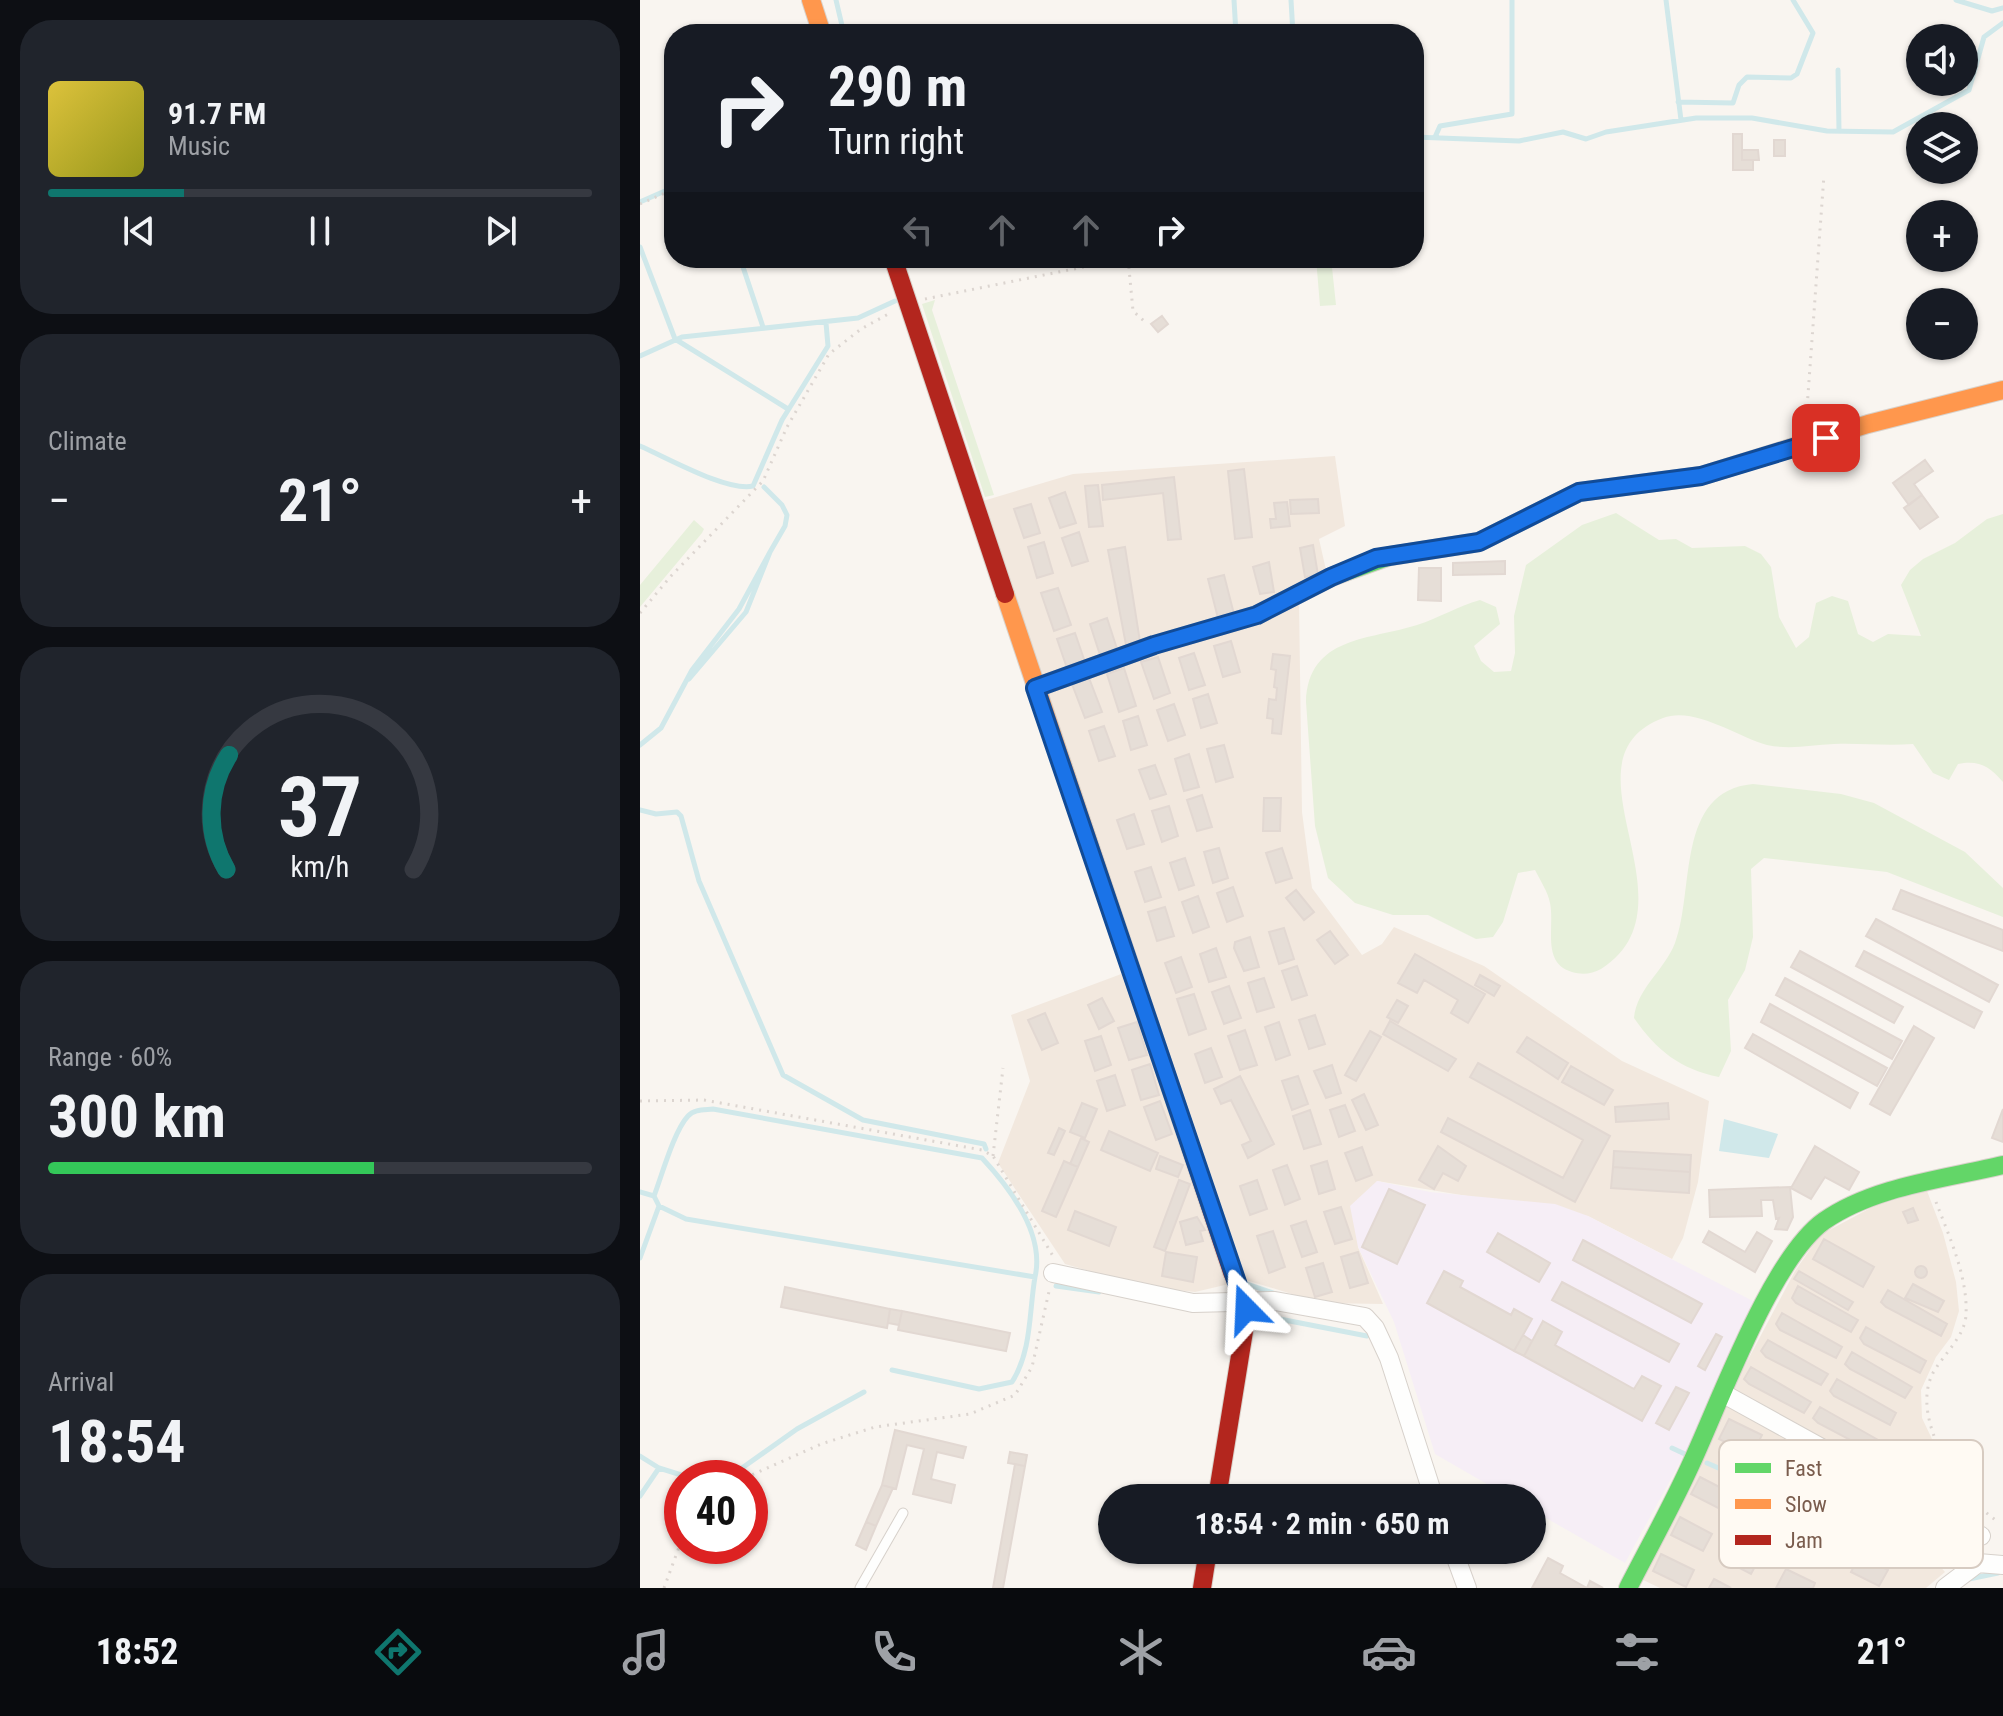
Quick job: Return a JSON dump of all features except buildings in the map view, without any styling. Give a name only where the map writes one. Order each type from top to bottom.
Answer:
[{"type":"street","points":[[811,0],[819,24]]},
{"type":"street","points":[[896,268],[1227,1258],[1245,1301],[1245,1325],[1219,1484]]},
{"type":"street","points":[[1035,688],[1154,645],[1257,615],[1376,558],[1479,542],[1579,492],[1701,476],[1881,420],[2003,390]]},
{"type":"street","points":[[1628,1588],[1693,1460],[1722,1393],[1796,1250],[1821,1222],[1848,1208],[2003,1165]]},
{"type":"street","points":[[1053,1273],[1193,1303],[1275,1301],[1365,1317],[1375,1328],[1389,1358],[1430,1484]]},
{"type":"street","points":[[1722,1393],[1807,1440]]},
{"type":"street","points":[[1983,1563],[2003,1565]]},
{"type":"street","points":[[1202,1588],[1206,1564]]},
{"type":"street","points":[[1458,1564],[1467,1588]]},
{"type":"street","points":[[1945,1588],[1971,1568]]},
{"type":"lane","points":[[860,1588],[903,1513]]},
{"type":"path","points":[[1805,445],[1824,175]]},
{"type":"path","points":[[640,204],[664,193]]},
{"type":"path","points":[[640,613],[671,576],[763,481],[787,427],[829,354],[861,329],[908,305],[946,293],[1076,268]]},
{"type":"path","points":[[1129,268],[1133,311],[1144,321]]},
{"type":"path","points":[[993,1156],[1003,1068]]},
{"type":"path","points":[[640,1101],[704,1100],[906,1133],[982,1150],[993,1156],[1055,1259],[1032,1367],[1015,1395],[970,1414],[875,1427],[821,1444],[768,1468]]},
{"type":"path","points":[[1930,1183],[1960,1270],[1967,1318],[1933,1373],[1926,1391],[1926,1417],[1938,1440]]},
{"type":"path","points":[[1983,1510],[1997,1521]]},
{"type":"path","points":[[664,1588],[673,1564]]},
{"type":"shaded area","points":[[1335,456],[1345,526],[1319,539],[1326,570],[1299,601],[1302,812],[1312,888],[1362,955],[1382,944],[1394,927],[1484,966],[1622,1061],[1709,1101],[1698,1182],[1683,1238],[1672,1259],[1588,1216],[1377,1181],[1358,1247],[1383,1304],[1321,1303],[1246,1280],[1195,1292],[1142,1286],[1065,1264],[998,1163],[1030,1081],[1011,1015],[1140,967],[983,501],[1073,474]]},
{"type":"shaded area","points":[[1377,1181],[1430,1192],[1555,1204],[1588,1216],[1753,1301],[1690,1444],[1625,1563],[1546,1518],[1546,1484],[1487,1484],[1435,1454],[1394,1322],[1358,1247],[1350,1206]]},
{"type":"shaded area","points":[[1927,1191],[1943,1233],[1956,1282],[1959,1311],[1951,1337],[1936,1357],[1921,1390],[1922,1418],[1932,1440],[1719,1440],[1719,1568],[1941,1568],[1945,1572],[1926,1588],[1660,1588],[1641,1579],[1734,1386],[1795,1271],[1820,1235],[1876,1205]]},
{"type":"green space","points":[[1317,268],[1332,268],[1336,305],[1320,306]]},
{"type":"green space","points":[[935,300],[932,310],[994,495],[985,497],[922,304]]},
{"type":"green space","points":[[1616,513],[1659,540],[1676,539],[1692,548],[1745,546],[1761,554],[1771,567],[1779,617],[1796,648],[1809,637],[1816,603],[1832,596],[1848,601],[1858,634],[1873,642],[1888,634],[1921,636],[1901,585],[1910,570],[1987,519],[2003,514],[2003,782],[1988,768],[1972,763],[1958,764],[1949,780],[1933,773],[1913,744],[1767,745],[1702,719],[1675,715],[1663,718],[1633,738],[1622,766],[1622,799],[1636,872],[1638,908],[1628,941],[1601,969],[1576,973],[1556,961],[1551,943],[1550,903],[1535,870],[1518,873],[1503,922],[1493,937],[1476,939],[1428,915],[1393,915],[1355,903],[1328,878],[1315,826],[1306,702],[1309,680],[1318,664],[1345,644],[1417,625],[1480,600],[1496,607],[1500,624],[1474,646],[1481,661],[1494,672],[1511,671],[1515,653],[1514,616],[1526,565],[1582,525]]},
{"type":"green space","points":[[694,520],[704,529],[702,533],[640,607],[640,585]]},
{"type":"green space","points":[[1753,784],[1841,794],[1874,803],[1965,852],[2003,888],[2003,917],[1887,872],[1764,858],[1751,869],[1753,937],[1745,970],[1728,1000],[1731,1051],[1719,1077],[1692,1069],[1670,1057],[1634,1018],[1645,988],[1675,943],[1699,824],[1711,804],[1728,791]]},
{"type":"water","points":[[1724,1119],[1778,1134],[1769,1158],[1719,1151]]},
{"type":"waterway","points":[[836,0],[842,24]]},
{"type":"waterway","points":[[1234,0],[1235,24]]},
{"type":"waterway","points":[[1291,0],[1292,24]]},
{"type":"waterway","points":[[1435,137],[1440,126],[1512,114],[1512,0]]},
{"type":"waterway","points":[[1666,0],[1681,120]]},
{"type":"waterway","points":[[1678,102],[1733,103],[1739,85],[1747,77],[1791,78],[1797,74],[1813,33],[1793,0]]},
{"type":"waterway","points":[[1956,0],[1992,11],[2003,8]]},
{"type":"waterway","points":[[1424,137],[1519,141],[1563,132],[1586,139],[1606,132],[1696,118],[1752,118],[1827,131],[1893,132],[1969,90],[1984,37],[2003,23]]},
{"type":"waterway","points":[[1838,70],[1839,131]]},
{"type":"waterway","points":[[640,202],[664,191]]},
{"type":"waterway","points":[[640,247],[675,339],[788,409]]},
{"type":"waterway","points":[[743,268],[763,327]]},
{"type":"waterway","points":[[640,356],[682,337],[858,318],[895,301]]},
{"type":"waterway","points":[[640,446],[713,479],[753,486],[782,420],[828,346],[826,323]]},
{"type":"waterway","points":[[689,679],[746,612],[770,552],[785,526],[787,515],[782,505],[764,487]]},
{"type":"waterway","points":[[640,745],[661,728],[692,670],[739,609],[770,552]]},
{"type":"waterway","points":[[640,810],[656,814],[677,812],[681,816],[699,881],[783,1075],[863,1120],[984,1144],[986,1149]]},
{"type":"waterway","points":[[640,1258],[659,1206],[654,1196],[678,1132],[690,1114],[713,1109],[982,1158],[1014,1197],[1030,1228],[1037,1261],[1035,1277],[686,1219],[659,1206]]},
{"type":"waterway","points":[[640,1192],[654,1196]]},
{"type":"waterway","points":[[892,1370],[979,1389],[1012,1382],[1026,1344],[1035,1277]]},
{"type":"waterway","points":[[1247,1284],[1276,1294]]},
{"type":"waterway","points":[[1056,1286],[1099,1292]]},
{"type":"waterway","points":[[1254,1314],[1367,1336]]},
{"type":"waterway","points":[[753,1460],[797,1429],[864,1392]]},
{"type":"waterway","points":[[1672,1448],[1687,1455]]},
{"type":"waterway","points":[[640,1456],[664,1470]]},
{"type":"waterway","points":[[1707,1463],[1719,1468]]},
{"type":"waterway","points":[[640,1496],[659,1468]]},
{"type":"waterway","points":[[1969,1579],[1998,1573]]},
{"type":"traffic: fast","points":[[1035,688],[1154,645],[1257,615],[1331,577],[1390,556]]},
{"type":"traffic: fast","points":[[1628,1588],[1684,1480],[1766,1298],[1804,1240],[1824,1221],[1865,1199],[1910,1185],[2003,1165]]},
{"type":"traffic: slow","points":[[811,0],[819,24]]},
{"type":"traffic: slow","points":[[1655,482],[1701,476],[1868,424],[2003,390]]},
{"type":"traffic: slow","points":[[1005,594],[1132,972]]},
{"type":"traffic: jam","points":[[896,268],[1005,594]]},
{"type":"traffic: jam","points":[[1390,556],[1479,542],[1579,492],[1655,482]]},
{"type":"traffic: jam","points":[[1132,972],[1232,1272],[1245,1301],[1245,1325],[1219,1484]]},
{"type":"traffic: jam","points":[[1202,1588],[1206,1564]]},
{"type":"route","points":[[1246,1309],[1035,688],[1154,645],[1257,615],[1288,603],[1331,577],[1376,558],[1479,542],[1521,524],[1579,492],[1701,476],[1826,438]]}]
